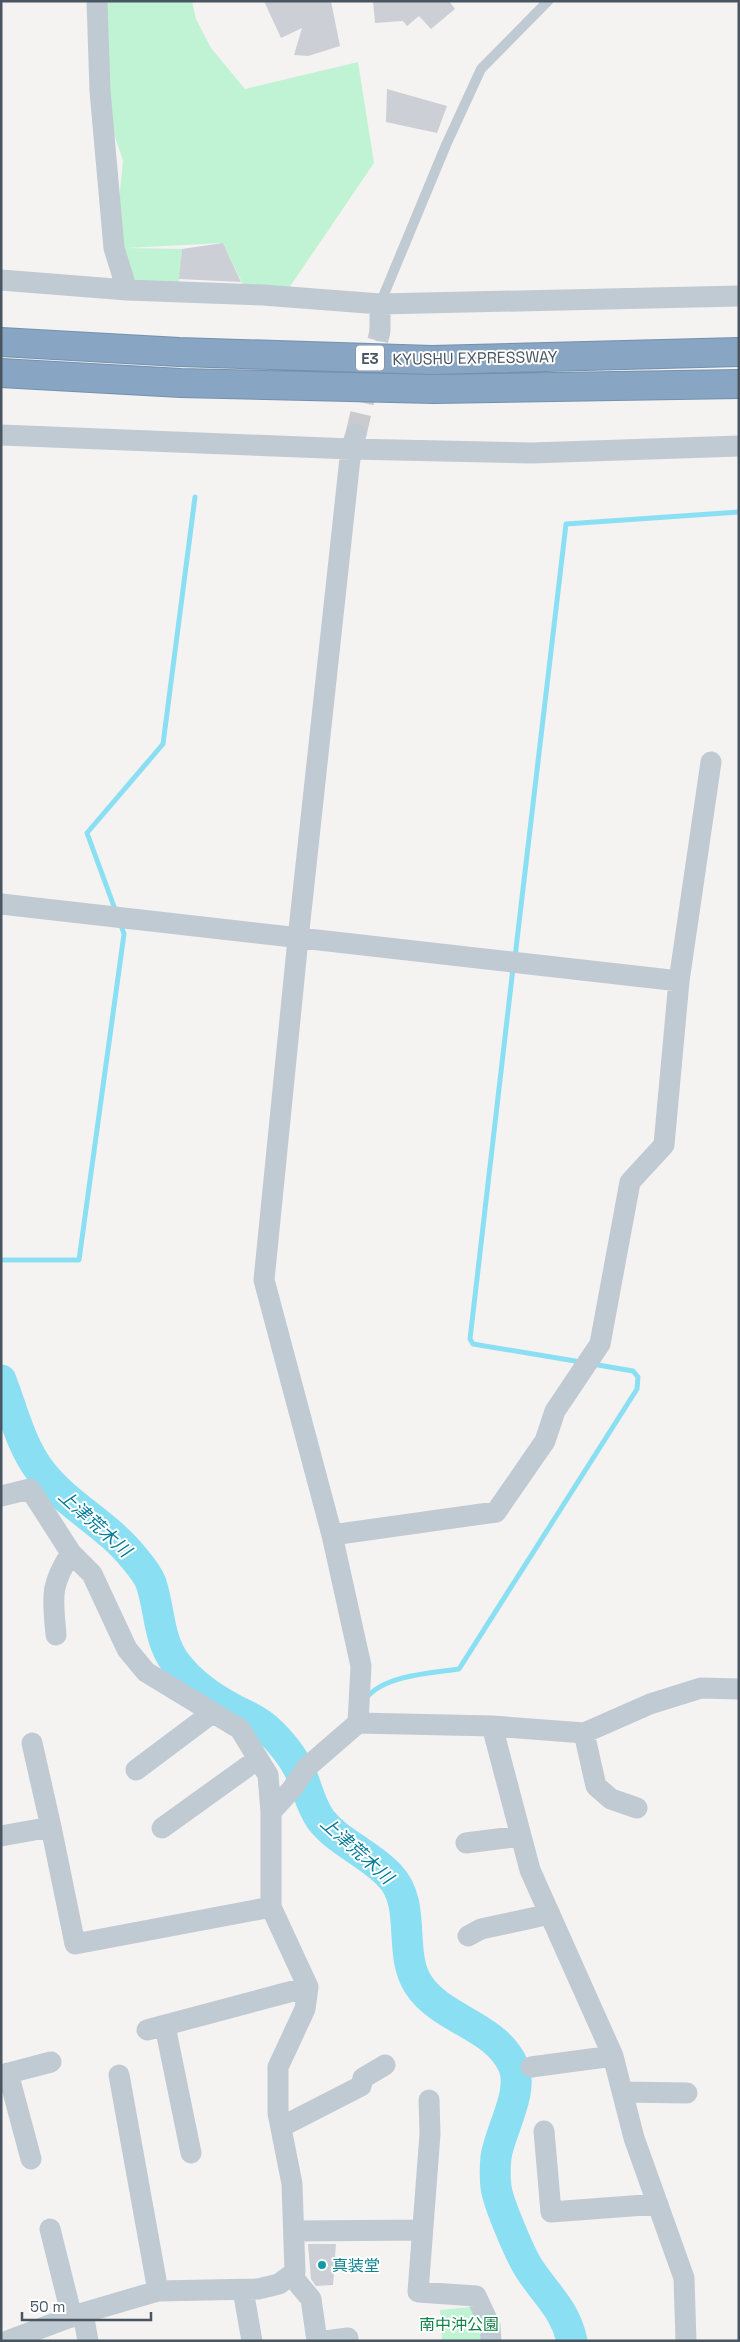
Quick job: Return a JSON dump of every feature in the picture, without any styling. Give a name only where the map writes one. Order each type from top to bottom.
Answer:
[{"type":"highway","name":"KYUSHU EXPRESSWAY","points":[[1,342],[180,352],[432,360],[739,352]]},
{"type":"highway","name":"KYUSHU EXPRESSWAY","points":[[1,373],[181,384],[425,389],[739,384]]},
{"type":"street","points":[[97,1],[100,91],[114,248],[127,290]]},
{"type":"street","points":[[1,280],[127,290],[263,295],[380,304],[739,296]]},
{"type":"street","points":[[380,304],[380,331]]},
{"type":"street","points":[[1,435],[353,442],[532,453],[739,446]]},
{"type":"street","points":[[353,442],[298,939],[264,1280],[332,1535],[361,1666],[358,1723]]},
{"type":"street","points":[[332,1535],[496,1512],[545,1441],[555,1411],[600,1344],[630,1182],[664,1145],[679,981],[711,762]]},
{"type":"street","points":[[1,904],[679,981]]},
{"type":"street","points":[[1,1496],[30,1489],[71,1553],[92,1574],[127,1649],[146,1672],[240,1729],[268,1775],[271,1812],[271,1907],[308,1987],[305,2009],[278,2067],[278,2113],[292,2184],[295,2272],[279,2284],[258,2289],[158,2291],[77,2315],[7,2341]]},
{"type":"street","points":[[56,1636],[52,1593],[61,1568],[71,1553]]},
{"type":"street","points":[[271,1812],[292,1789],[306,1768],[358,1723],[492,1726],[584,1733],[650,1704],[701,1688],[739,1689]]},
{"type":"street","points":[[136,1770],[212,1713]]},
{"type":"street","points":[[492,1726],[530,1870],[613,2056],[634,2138],[684,2278],[686,2341]]},
{"type":"street","points":[[584,1733],[596,1786],[611,1799],[637,1808]]},
{"type":"street","points":[[32,1743],[75,1944],[271,1907]]},
{"type":"street","points":[[162,1828],[258,1759]]},
{"type":"street","points":[[1,1836],[51,1827]]},
{"type":"street","points":[[466,1843],[521,1836]]},
{"type":"street","points":[[468,1936],[481,1929],[550,1914]]},
{"type":"street","points":[[191,2153],[156,2028],[308,1987]]},
{"type":"street","points":[[530,2067],[613,2056]]},
{"type":"street","points":[[31,2159],[5,2074],[51,2062]]},
{"type":"street","points":[[281,2127],[361,2086],[363,2078],[385,2065]]},
{"type":"street","points":[[119,2076],[158,2291]]},
{"type":"street","points":[[622,2092],[687,2093]]},
{"type":"street","points":[[429,2100],[430,2134],[418,2292],[476,2296],[490,2326],[491,2341]]},
{"type":"street","points":[[544,2131],[551,2212],[658,2204]]},
{"type":"street","points":[[50,2229],[77,2315],[88,2341]]},
{"type":"street","points":[[295,2231],[422,2230]]},
{"type":"street","points":[[291,2275],[311,2299],[317,2341]]},
{"type":"street","points":[[243,2290],[252,2341]]},
{"type":"street","points":[[325,2341],[348,2338]]},
{"type":"lane","points":[[380,304],[446,145],[482,70],[548,1]]},
{"type":"green space","points":[[97,1],[192,1],[196,19],[211,48],[245,89],[358,62],[374,163],[289,288],[244,287],[223,243],[127,248],[182,249],[179,283],[127,290],[114,248],[123,161],[100,91]]},
{"type":"green space","name":"南中沖公園","points":[[471,2307],[480,2332],[481,2341],[442,2341],[440,2310]]},
{"type":"building","points":[[264,1],[331,1],[340,46],[308,56],[294,55],[302,28],[281,38]]},
{"type":"building","points":[[373,1],[449,1],[455,9],[431,29],[419,16],[407,26],[403,21],[375,23]]},
{"type":"building","points":[[387,89],[447,106],[437,133],[386,122]]},
{"type":"building","points":[[223,243],[241,282],[179,279],[182,249]]},
{"type":"building","name":"真装堂","points":[[308,2244],[336,2244],[333,2285],[316,2286],[311,2279]]},
{"type":"waterway","points":[[116,912],[87,833],[163,744],[195,497]]},
{"type":"waterway","points":[[515,957],[566,524],[739,512]]},
{"type":"waterway","points":[[1,1260],[79,1260],[124,934],[120,922]]},
{"type":"waterway","points":[[513,968],[470,1339],[473,1344],[581,1362]]},
{"type":"waterway","points":[[367,1697],[385,1684],[410,1676],[459,1669],[637,1389],[638,1377],[633,1371],[592,1364]]},
{"type":"waterway","name":"上津荒木川","points":[[1,1380],[28,1452],[42,1473],[64,1496],[124,1546],[148,1577],[154,1593],[162,1634],[169,1653],[175,1662],[202,1690],[259,1723],[282,1744],[299,1770],[312,1804],[321,1820],[328,1828],[382,1868],[398,1887],[403,1900],[409,1958],[412,1972],[418,1984],[440,2006],[494,2041],[505,2052],[513,2065],[516,2075],[516,2087],[511,2111],[498,2146],[495,2172],[496,2187],[505,2217],[521,2254],[530,2270],[560,2311],[572,2341]]},
{"type":"tunnel","points":[[356,434],[380,331]]},
{"type":"place","name":"真装堂","points":[[322,2265]]}]
